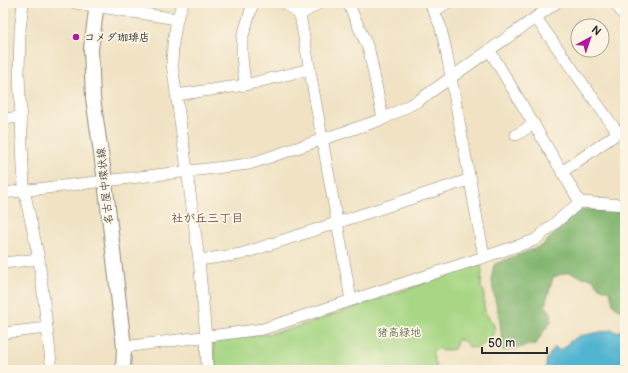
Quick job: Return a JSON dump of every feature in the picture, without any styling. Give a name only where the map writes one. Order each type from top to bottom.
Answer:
[{"type":"main road","name":"名古屋中環状線","points":[[97,5],[91,49],[93,91],[124,347],[123,370]]},
{"type":"street","points":[[23,3],[20,17],[20,50],[24,190],[39,259],[51,370]]},
{"type":"street","points":[[75,3],[97,5],[177,20]]},
{"type":"street","points":[[183,3],[177,20],[173,43],[172,64],[199,260],[206,337],[207,370]]},
{"type":"street","points":[[246,85],[242,56],[242,39],[253,3]]},
{"type":"street","points":[[286,3],[300,15],[351,300]]},
{"type":"street","points":[[300,15],[318,3]]},
{"type":"street","points":[[348,3],[369,50],[383,119]]},
{"type":"street","points":[[447,3],[432,7],[440,25],[446,50],[484,257]]},
{"type":"street","points":[[3,193],[187,170],[249,164],[383,119],[418,101],[451,79],[556,3]]},
{"type":"street","points":[[615,3],[625,16]]},
{"type":"street","points":[[536,18],[621,130],[562,172]]},
{"type":"street","points":[[490,51],[580,202]]},
{"type":"street","points":[[176,95],[246,85],[310,69]]},
{"type":"street","points":[[3,120],[21,118]]},
{"type":"street","points":[[516,134],[534,124]]},
{"type":"street","points":[[199,260],[241,254],[337,224],[470,179]]},
{"type":"street","points":[[124,347],[263,329],[535,240],[580,202],[625,205]]},
{"type":"street","points":[[3,263],[39,259]]},
{"type":"street","points":[[3,333],[47,328]]},
{"type":"green space","points":[[579,209],[625,212],[625,310],[621,311],[613,304],[610,291],[599,287],[592,278],[583,277],[569,272],[553,277],[545,305],[551,313],[551,323],[546,327],[536,344],[503,351],[501,326],[492,277],[495,264],[542,246]]},
{"type":"green space","name":"猪高緑地","points":[[480,264],[482,270],[481,288],[484,291],[484,309],[495,328],[495,332],[478,347],[470,348],[464,341],[458,339],[454,349],[442,351],[438,348],[432,352],[437,368],[436,370],[216,370],[213,343],[217,340],[267,334],[291,329]]},
{"type":"water","points":[[625,328],[625,370],[545,370],[547,358],[555,347],[559,350],[564,348],[569,342],[579,336],[611,330],[617,332]]},
{"type":"place","name":"コメダ珈琲店","points":[[76,37]]},
{"type":"district","name":"社が丘三丁目","points":[[207,218]]}]
